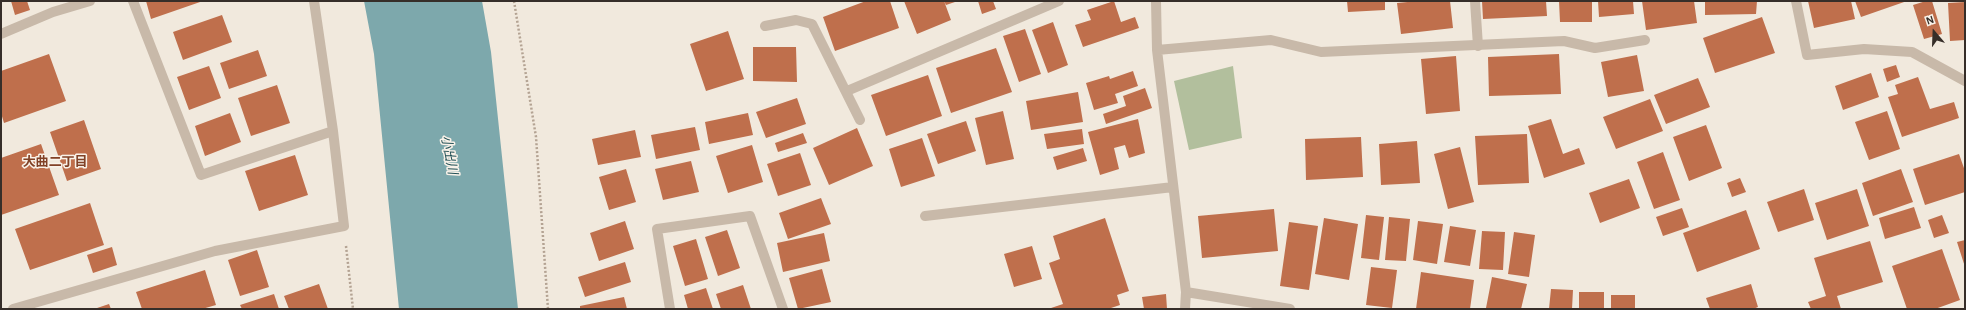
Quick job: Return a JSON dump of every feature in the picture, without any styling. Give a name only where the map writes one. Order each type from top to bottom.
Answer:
[{"type":"street","points":[[1,34],[53,12],[90,1]]},
{"type":"street","points":[[133,1],[201,175],[333,131]]},
{"type":"street","points":[[13,309],[215,251],[344,226],[333,131],[314,1]]},
{"type":"street","points":[[847,92],[1059,1]]},
{"type":"street","points":[[1156,1],[1157,50],[1186,292],[1185,309]]},
{"type":"street","points":[[1475,1],[1478,46]]},
{"type":"street","points":[[1796,1],[1807,55],[1864,49],[1912,52],[1965,82]]},
{"type":"street","points":[[765,26],[796,20],[812,24],[860,120]]},
{"type":"street","points":[[1157,50],[1271,40],[1321,52],[1564,41],[1595,48],[1645,40]]},
{"type":"street","points":[[925,216],[1174,187]]},
{"type":"street","points":[[670,309],[657,230],[750,216],[783,309]]},
{"type":"street","points":[[1186,292],[1290,309]]},
{"type":"path","points":[[514,1],[536,138],[548,309]]},
{"type":"path","points":[[344,226],[353,309]]},
{"type":"green space","points":[[1233,66],[1242,138],[1189,150],[1174,81]]},
{"type":"water","name":"小出川","points":[[364,1],[482,1],[491,52],[518,309],[399,309],[374,54]]},
{"type":"building","points":[[11,1],[27,1],[30,10],[15,15]]},
{"type":"building","points":[[146,1],[203,1],[151,19]]},
{"type":"building","points":[[866,1],[890,1],[899,28],[835,51],[823,17]]},
{"type":"building","points":[[904,1],[944,1],[951,20],[917,34]]},
{"type":"building","points":[[944,1],[958,1],[946,5]]},
{"type":"building","points":[[978,1],[993,1],[996,9],[982,14]]},
{"type":"building","points":[[1114,1],[1121,22],[1135,17],[1139,28],[1083,47],[1075,25],[1091,20],[1087,10]]},
{"type":"building","points":[[1347,1],[1385,1],[1385,10],[1348,12]]},
{"type":"building","points":[[1418,1],[1450,1],[1453,28],[1401,34],[1397,3]]},
{"type":"building","points":[[1482,1],[1546,1],[1547,16],[1483,19]]},
{"type":"building","points":[[1559,1],[1592,1],[1592,22],[1560,22]]},
{"type":"building","points":[[1598,1],[1633,1],[1634,14],[1599,17]]},
{"type":"building","points":[[1642,1],[1694,1],[1697,23],[1646,30]]},
{"type":"building","points":[[1705,1],[1757,1],[1756,14],[1705,15]]},
{"type":"building","points":[[1808,1],[1851,1],[1855,19],[1814,28]]},
{"type":"building","points":[[1855,1],[1907,1],[1861,17]]},
{"type":"building","points":[[1926,1],[1932,1],[1942,34],[1924,39],[1913,5]]},
{"type":"building","points":[[1965,2],[1965,40],[1950,41],[1948,3]]},
{"type":"building","points":[[222,15],[232,42],[183,60],[173,32]]},
{"type":"building","points":[[1762,17],[1775,53],[1715,73],[1703,38]]},
{"type":"building","points":[[1053,22],[1068,65],[1048,73],[1032,30]]},
{"type":"building","points":[[1025,29],[1041,74],[1019,82],[1003,36]]},
{"type":"building","points":[[728,31],[744,79],[706,91],[690,44]]},
{"type":"building","points":[[753,47],[796,47],[797,82],[753,81]]},
{"type":"building","points":[[996,48],[1012,92],[951,113],[936,68]]},
{"type":"building","points":[[258,50],[267,76],[229,89],[220,63]]},
{"type":"building","points":[[49,54],[66,101],[4,123],[1,113],[1,71]]},
{"type":"building","points":[[1559,54],[1561,94],[1489,96],[1488,57]]},
{"type":"building","points":[[1637,55],[1644,91],[1608,97],[1601,62]]},
{"type":"building","points":[[1456,56],[1460,111],[1426,114],[1421,59]]},
{"type":"building","points":[[1896,65],[1900,77],[1887,82],[1883,69]]},
{"type":"building","points":[[209,66],[221,98],[189,110],[177,77]]},
{"type":"building","points":[[1133,71],[1138,86],[1115,94],[1118,103],[1094,110],[1086,83],[1109,76],[1110,79]]},
{"type":"building","points":[[1871,73],[1879,97],[1843,110],[1835,86]]},
{"type":"building","points":[[928,75],[942,116],[886,136],[871,95]]},
{"type":"building","points":[[1918,77],[1930,109],[1954,102],[1959,118],[1902,137],[1888,97],[1898,94],[1895,85]]},
{"type":"building","points":[[1698,78],[1710,107],[1666,124],[1654,95]]},
{"type":"building","points":[[277,85],[290,123],[251,136],[238,98]]},
{"type":"building","points":[[1145,88],[1152,108],[1106,124],[1103,114],[1126,106],[1123,96]]},
{"type":"building","points":[[1078,92],[1083,122],[1031,130],[1026,101]]},
{"type":"building","points":[[797,98],[806,124],[766,138],[756,112]]},
{"type":"building","points":[[1650,99],[1663,131],[1616,149],[1603,117]]},
{"type":"building","points":[[1003,111],[1014,159],[986,165],[975,118]]},
{"type":"building","points":[[1887,111],[1900,149],[1869,160],[1855,122]]},
{"type":"building","points":[[230,113],[241,142],[205,156],[195,126]]},
{"type":"building","points":[[748,113],[753,135],[709,144],[705,122]]},
{"type":"building","points":[[1138,119],[1145,153],[1129,158],[1125,145],[1114,148],[1119,169],[1100,175],[1088,132]]},
{"type":"building","points":[[1551,119],[1563,154],[1579,148],[1585,164],[1544,178],[1528,126]]},
{"type":"building","points":[[84,120],[101,169],[67,181],[50,132]]},
{"type":"building","points":[[966,121],[976,151],[938,164],[927,134]]},
{"type":"building","points":[[1706,125],[1722,168],[1689,181],[1673,137]]},
{"type":"building","points":[[695,127],[700,150],[656,159],[651,135]]},
{"type":"building","points":[[857,128],[873,166],[829,185],[813,148]]},
{"type":"building","points":[[1082,129],[1084,144],[1047,149],[1044,134]]},
{"type":"building","points":[[635,130],[641,157],[598,165],[592,139]]},
{"type":"building","points":[[803,133],[807,143],[778,152],[775,143]]},
{"type":"building","points":[[1527,134],[1529,183],[1478,185],[1475,136]]},
{"type":"building","points":[[1361,137],[1363,177],[1306,180],[1305,139]]},
{"type":"building","points":[[922,138],[935,176],[901,187],[889,149]]},
{"type":"building","points":[[1417,141],[1420,183],[1381,185],[1379,144]]},
{"type":"building","points":[[41,144],[59,195],[1,215],[1,158]]},
{"type":"building","points":[[752,145],[763,182],[728,193],[716,156]]},
{"type":"building","points":[[1460,147],[1474,202],[1448,209],[1434,154]]},
{"type":"building","points":[[1083,148],[1087,161],[1057,170],[1053,157]]},
{"type":"building","points":[[1663,152],[1680,200],[1654,209],[1637,162]]},
{"type":"building","points":[[800,153],[811,185],[778,196],[767,164]]},
{"type":"building","points":[[1959,154],[1965,171],[1965,192],[1925,205],[1913,169]]},
{"type":"building","points":[[295,155],[308,195],[259,211],[245,171]]},
{"type":"building","points":[[691,161],[699,192],[663,200],[655,169]]},
{"type":"building","points":[[626,169],[636,202],[609,210],[599,177]]},
{"type":"building","points":[[1901,169],[1913,202],[1873,216],[1862,183]]},
{"type":"building","points":[[1740,178],[1746,192],[1732,197],[1727,183]]},
{"type":"building","points":[[1629,179],[1640,208],[1600,223],[1589,193]]},
{"type":"building","points":[[1804,189],[1814,220],[1778,232],[1767,202]]},
{"type":"building","points":[[1857,189],[1869,226],[1827,240],[1815,203]]},
{"type":"building","points":[[821,198],[831,224],[788,239],[779,213]]},
{"type":"building","points":[[90,203],[104,245],[30,270],[15,229]]},
{"type":"building","points":[[1914,207],[1921,228],[1885,239],[1879,218]]},
{"type":"building","points":[[1682,208],[1689,227],[1663,236],[1656,217]]},
{"type":"building","points":[[1274,209],[1278,251],[1202,258],[1198,216]]},
{"type":"building","points":[[1746,210],[1760,249],[1697,272],[1683,233]]},
{"type":"building","points":[[1366,215],[1384,217],[1379,260],[1361,258]]},
{"type":"building","points":[[1942,215],[1949,233],[1934,238],[1928,220]]},
{"type":"building","points":[[1389,217],[1410,219],[1406,261],[1385,260]]},
{"type":"building","points":[[1105,218],[1129,291],[1117,295],[1120,305],[1108,309],[1048,309],[1063,304],[1049,263],[1060,259],[1053,236]]},
{"type":"building","points":[[1324,218],[1358,224],[1349,280],[1315,274]]},
{"type":"building","points":[[625,221],[634,249],[599,261],[590,233]]},
{"type":"building","points":[[1418,221],[1443,224],[1437,264],[1413,260]]},
{"type":"building","points":[[1289,222],[1318,226],[1309,290],[1280,286]]},
{"type":"building","points":[[1450,226],[1476,230],[1470,266],[1444,262]]},
{"type":"building","points":[[727,230],[740,268],[718,276],[705,237]]},
{"type":"building","points":[[1482,231],[1505,232],[1503,270],[1479,269]]},
{"type":"building","points":[[1514,232],[1535,235],[1529,277],[1508,274]]},
{"type":"building","points":[[824,233],[830,261],[783,272],[777,243]]},
{"type":"building","points":[[696,239],[708,279],[685,286],[673,246]]},
{"type":"building","points":[[1965,240],[1965,267],[1957,242]]},
{"type":"building","points":[[1870,241],[1883,282],[1837,296],[1841,309],[1811,309],[1808,302],[1826,296],[1814,258]]},
{"type":"building","points":[[1032,246],[1042,279],[1014,287],[1004,254]]},
{"type":"building","points":[[112,247],[117,265],[93,273],[87,255]]},
{"type":"building","points":[[1942,249],[1960,300],[1935,309],[1907,309],[1892,266]]},
{"type":"building","points":[[257,250],[269,287],[240,296],[228,260]]},
{"type":"building","points":[[625,262],[631,282],[585,297],[578,277]]},
{"type":"building","points":[[1371,267],[1397,270],[1392,308],[1366,305]]},
{"type":"building","points":[[822,269],[831,302],[798,309],[789,278]]},
{"type":"building","points":[[205,270],[216,305],[202,309],[142,309],[136,292]]},
{"type":"building","points":[[1421,272],[1474,280],[1470,309],[1416,309]]},
{"type":"building","points":[[1492,277],[1527,284],[1521,309],[1486,308]]},
{"type":"building","points":[[319,284],[328,309],[289,309],[284,296]]},
{"type":"building","points":[[1751,284],[1758,307],[1753,309],[1710,309],[1706,298]]},
{"type":"building","points":[[743,285],[751,309],[721,309],[716,294]]},
{"type":"building","points":[[706,288],[713,309],[688,309],[684,295]]},
{"type":"building","points":[[1551,289],[1573,290],[1572,309],[1549,309]]},
{"type":"building","points":[[1579,292],[1604,292],[1604,309],[1579,309]]},
{"type":"building","points":[[274,294],[279,309],[242,309],[240,305]]},
{"type":"building","points":[[1166,294],[1167,309],[1144,309],[1142,297]]},
{"type":"building","points":[[1611,295],[1635,295],[1635,309],[1611,309]]},
{"type":"building","points":[[624,297],[627,309],[580,309],[580,306]]},
{"type":"building","points":[[109,304],[111,309],[94,309]]},
{"type":"district","name":"大曲二丁目","points":[[55,162]]}]
